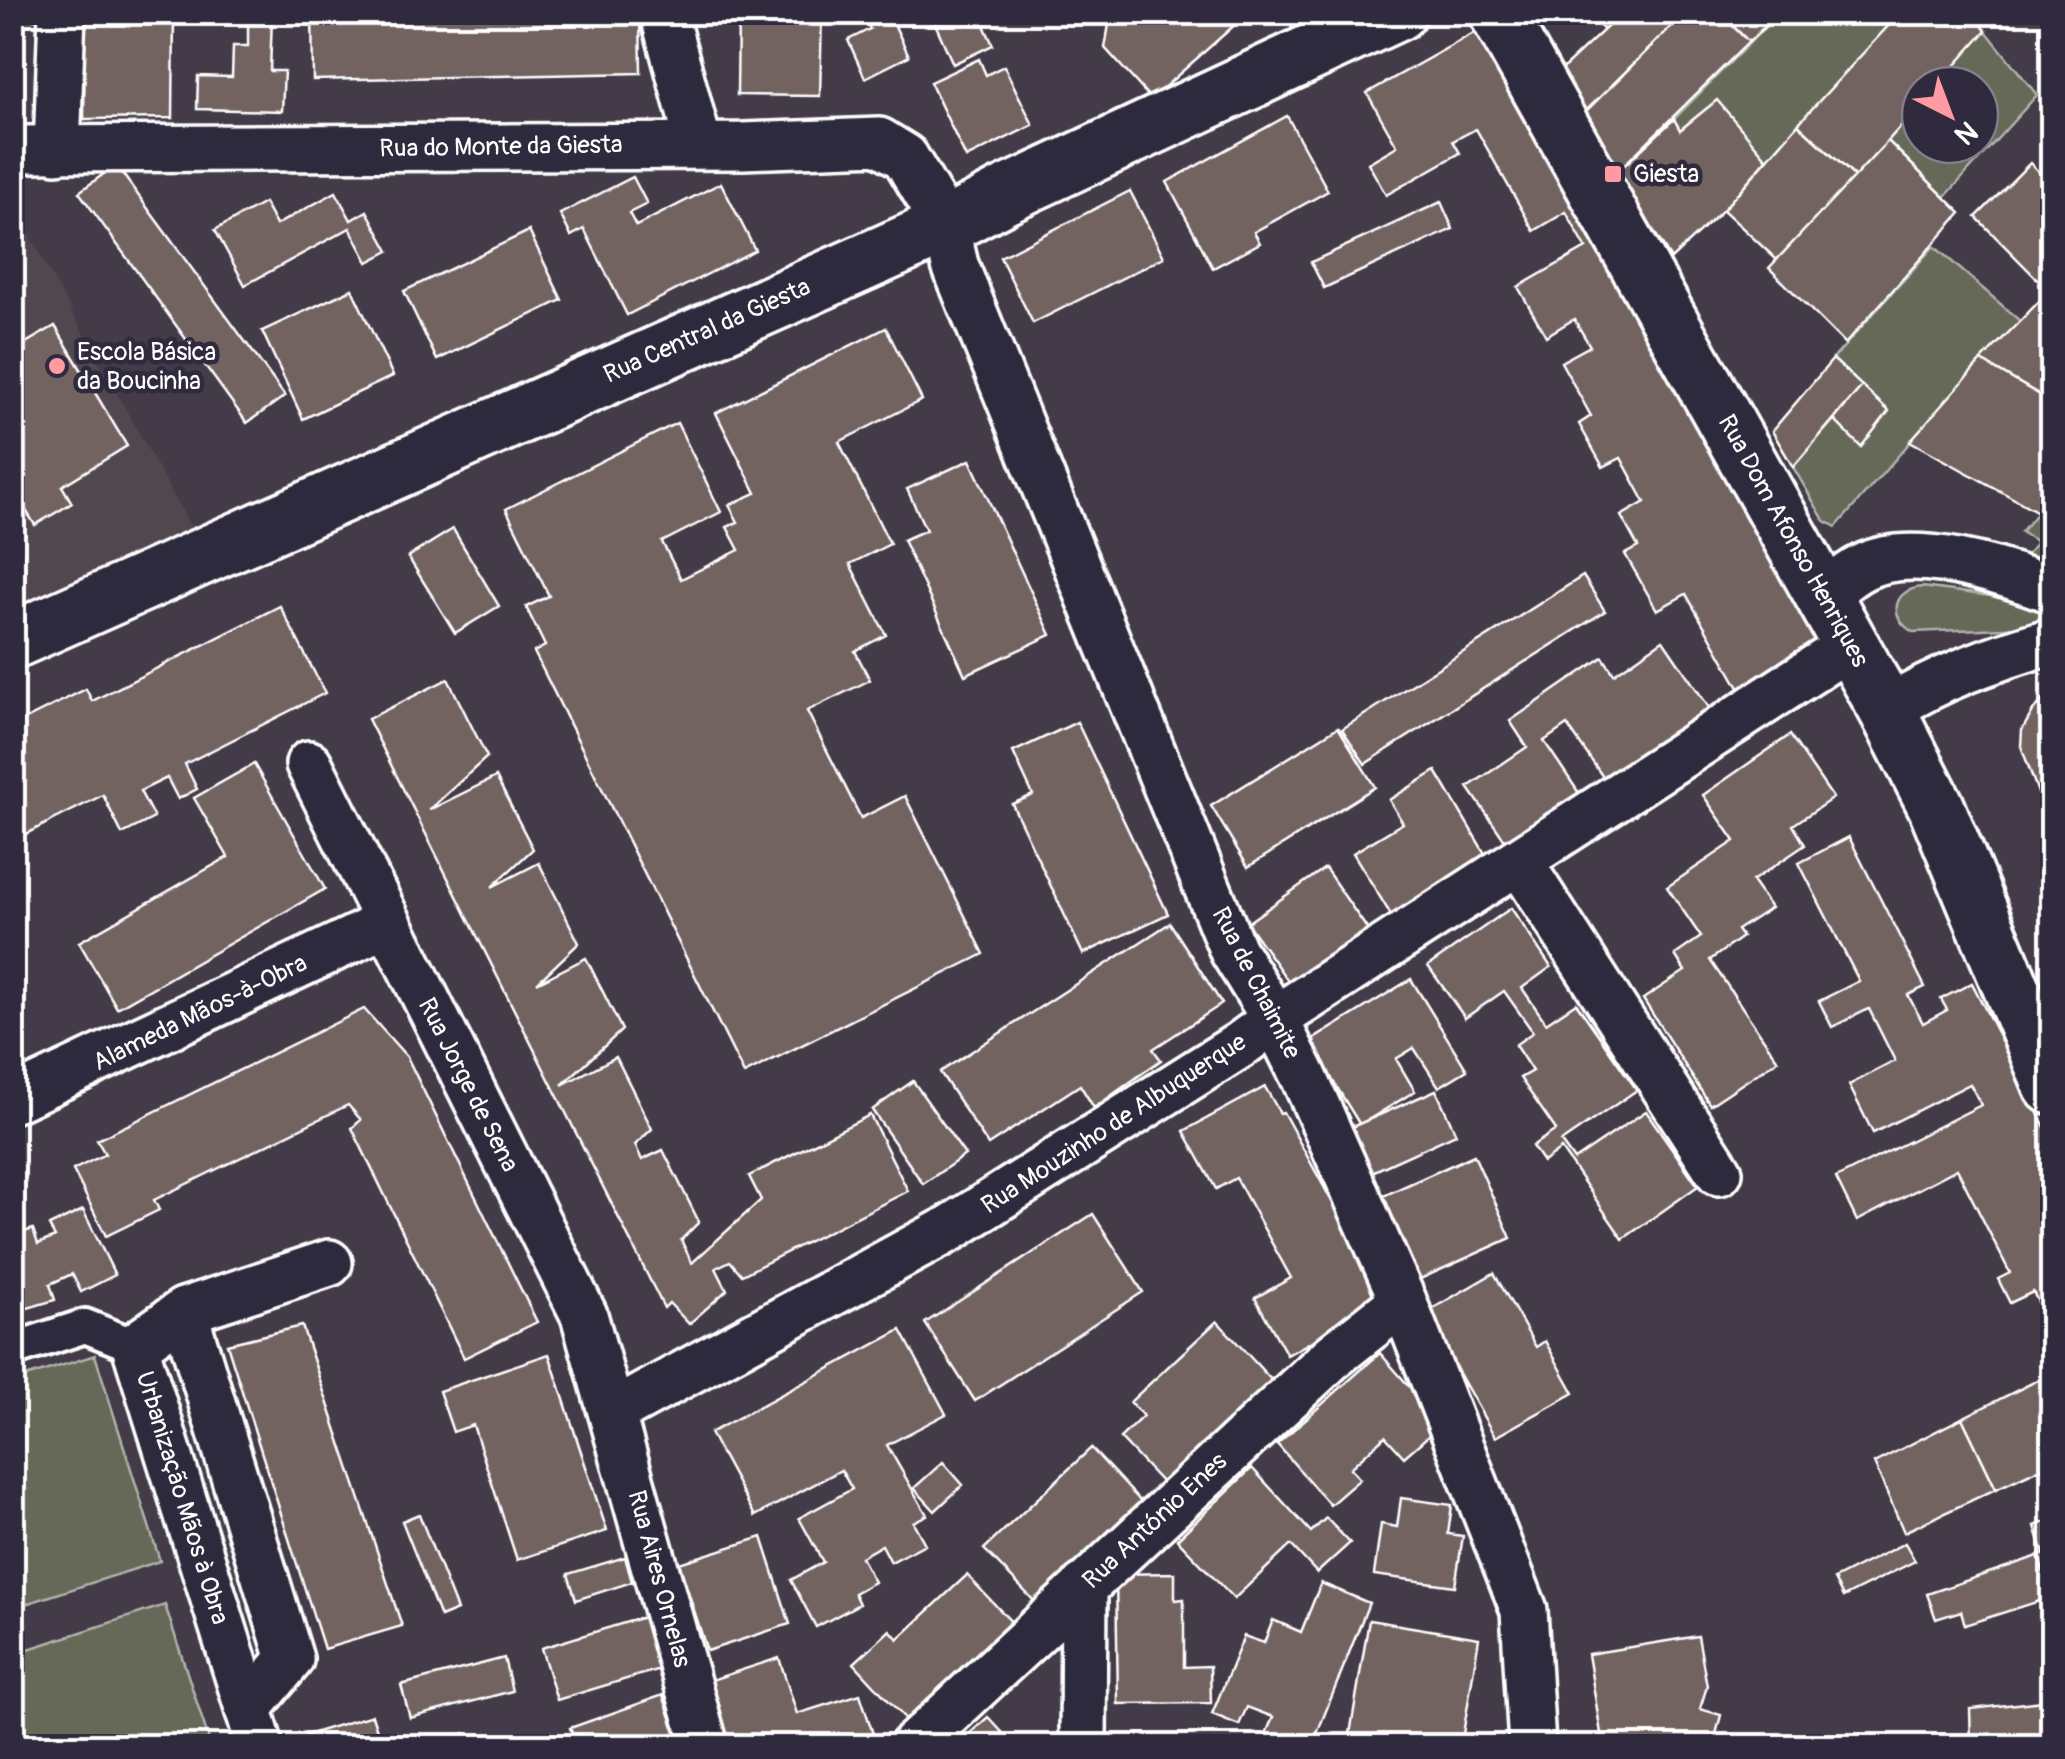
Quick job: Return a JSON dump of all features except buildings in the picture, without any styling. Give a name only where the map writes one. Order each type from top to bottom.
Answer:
[{"type":"street","points":[[57,150],[62,12]]},
{"type":"street","points":[[663,12],[699,145]]},
{"type":"street","name":"Rua Central da Giesta","points":[[12,641],[946,226],[1398,12]]},
{"type":"street","name":"Rua Dom Afonso Henriques","points":[[1498,12],[1887,710],[1936,806],[2052,1086]]},
{"type":"street","name":"Rua do Monte da Giesta","points":[[12,150],[879,141],[905,157],[946,226]]},
{"type":"street","name":"Rua de Chaimite","points":[[946,226],[955,265],[1233,951],[1275,1019],[1402,1301],[1524,1610],[1532,1746]]},
{"type":"street","points":[[1825,594],[1865,566],[1915,558],[1960,564],[2052,590]]},
{"type":"street","points":[[1887,710],[1971,666],[2052,641]]},
{"type":"street","name":"Rua Mouzinho de Albuquerque","points":[[614,1412],[951,1228],[1240,1045],[1851,645]]},
{"type":"street","name":"Rua Jorge de Sena","points":[[309,764],[584,1315],[614,1412]]},
{"type":"street","points":[[1519,862],[1719,1172]]},
{"type":"street","name":"Alameda Mãos-à-Obra","points":[[12,1100],[386,923]]},
{"type":"street","name":"Urbanização Mãos à Obra","points":[[254,1728],[135,1346],[184,1311],[329,1264]]},
{"type":"street","name":"Rua António Enes","points":[[914,1746],[1331,1358],[1402,1301]]},
{"type":"street","name":"Urbanização Mãos à Obra","points":[[184,1311],[290,1658],[254,1728]]},
{"type":"street","points":[[12,1350],[85,1326],[135,1346]]},
{"type":"street","name":"Rua Aires Ornelas","points":[[614,1412],[705,1746]]},
{"type":"street","points":[[1083,1746],[1084,1586]]},
{"type":"shaded area","name":"Escola Básica da Boucinha","points":[[12,204],[192,529],[13,608],[12,608]]},
{"type":"green space","points":[[1779,13],[1901,13],[1767,159],[1717,101],[1680,130],[1674,119]]},
{"type":"green space","points":[[1986,31],[2037,95],[2000,136],[2000,65],[1956,65]]},
{"type":"green space","points":[[1900,128],[1900,153],[1888,141]]},
{"type":"green space","points":[[1912,165],[1974,165],[1945,197]]},
{"type":"green space","points":[[1934,246],[2020,321],[1836,527],[1824,520],[1793,467],[1834,420],[1861,446],[1888,411],[1833,359]]},
{"type":"green space","points":[[2052,494],[2052,568],[2021,561],[2037,542],[2021,532]]},
{"type":"green space","points":[[1922,587],[1991,596],[2052,613],[2052,626],[1913,632],[1900,619],[1897,605],[1904,593]]},
{"type":"green space","points":[[95,1355],[160,1561],[13,1608],[13,1381]]},
{"type":"green space","points":[[165,1605],[211,1746],[13,1746],[13,1654]]},
{"type":"place","name":"Giesta","points":[[1613,174]]},
{"type":"place","name":"Escola Básica da Boucinha","points":[[57,366]]}]
